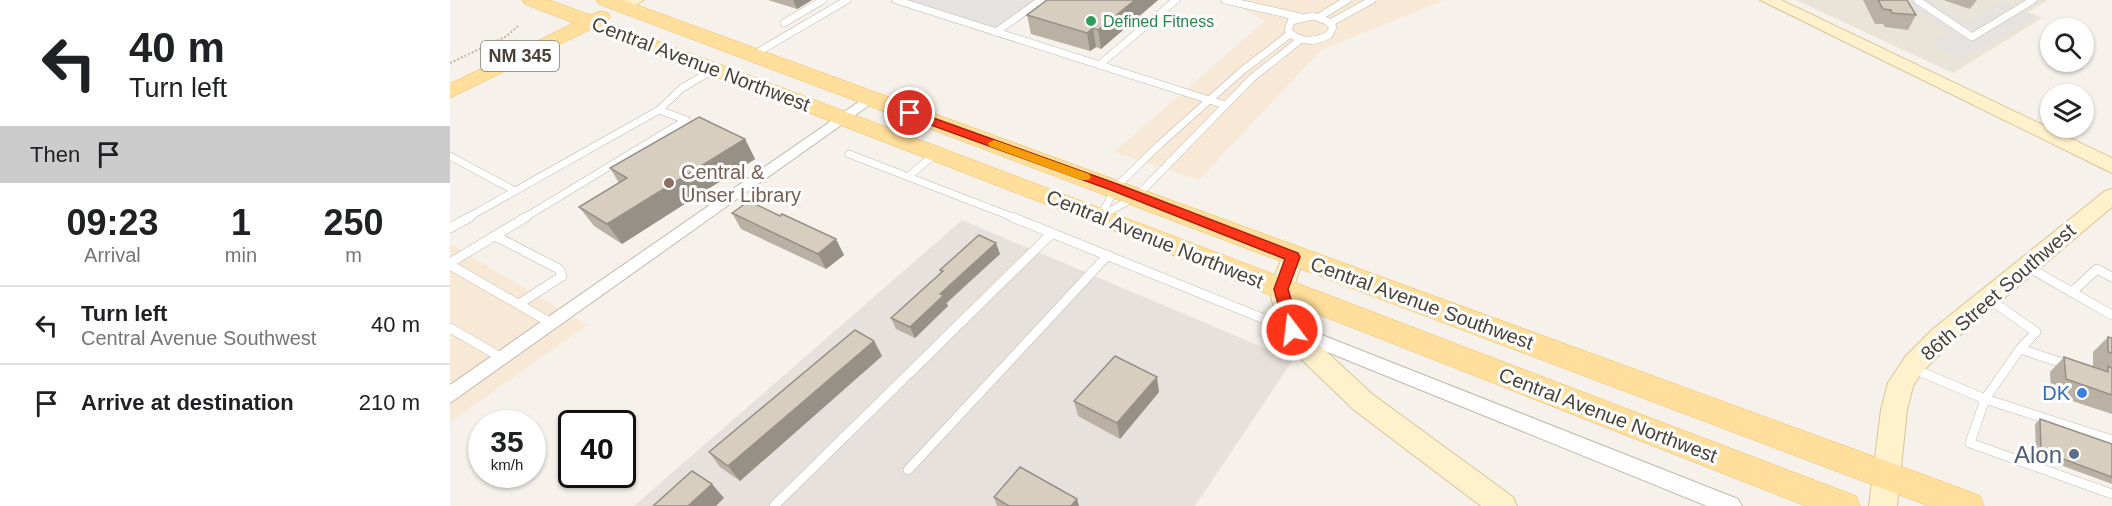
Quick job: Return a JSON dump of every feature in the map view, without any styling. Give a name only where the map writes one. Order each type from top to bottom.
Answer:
[{"type":"main road","name":"Central Avenue Northwest","points":[[532,0],[1101,216],[1281,289],[1844,506]]},
{"type":"main road","name":"NM 345","points":[[450,72],[598,0]]},
{"type":"main road","name":"NM 345","points":[[450,92],[591,22],[622,2]]},
{"type":"main road","name":"Central Avenue Southwest","points":[[622,2],[753,55],[1126,192],[1293,257],[1508,333],[1884,491],[1968,506]]},
{"type":"main road","points":[[450,105],[580,39],[627,36]]},
{"type":"street","points":[[1768,0],[2112,166]]},
{"type":"street","points":[[450,395],[870,98]]},
{"type":"street","name":"86th Street Southwest","points":[[1884,491],[1894,410],[1901,383],[1911,368],[1942,336],[1987,298],[2110,200]]},
{"type":"street","points":[[1293,257],[1281,289],[1292,330],[1308,350],[1363,402],[1503,506]]},
{"type":"street","name":"Central Avenue Northwest","points":[[1292,330],[1731,506]]},
{"type":"lane","points":[[784,23],[823,0]]},
{"type":"lane","points":[[753,55],[847,0]]},
{"type":"lane","points":[[896,0],[1225,105]]},
{"type":"lane","points":[[996,32],[1041,0]]},
{"type":"lane","points":[[1100,65],[1176,0]]},
{"type":"lane","points":[[1224,0],[1273,9],[1300,17],[1319,17],[1330,23],[1332,31],[1324,38],[1301,39],[1290,34],[1287,27],[1291,21],[1300,17]]},
{"type":"lane","points":[[1319,17],[1347,0]]},
{"type":"lane","points":[[1330,23],[1372,0]]},
{"type":"lane","points":[[1917,0],[1972,37],[2033,0]]},
{"type":"lane","points":[[1273,9],[1291,21]]},
{"type":"lane","points":[[1101,216],[1126,192],[1209,100],[1290,34]]},
{"type":"lane","points":[[1101,216],[1252,78],[1301,39]]},
{"type":"lane","points":[[450,228],[658,110],[682,88],[713,70]]},
{"type":"lane","points":[[551,323],[450,264],[686,120],[658,110]]},
{"type":"lane","points":[[849,154],[1292,330]]},
{"type":"lane","points":[[909,176],[935,154]]},
{"type":"lane","points":[[450,156],[515,191]]},
{"type":"lane","points":[[774,506],[1052,233]]},
{"type":"lane","points":[[495,236],[559,269],[562,276],[519,304]]},
{"type":"lane","points":[[908,470],[1108,255]]},
{"type":"lane","points":[[2026,266],[2112,315]]},
{"type":"lane","points":[[2072,292],[2097,269],[2112,278]]},
{"type":"lane","points":[[1987,298],[2036,332],[2020,348],[1985,399],[1970,443],[2065,472],[2106,488]]},
{"type":"lane","points":[[450,328],[502,358]]},
{"type":"lane","points":[[2020,348],[2081,370]]},
{"type":"lane","points":[[1911,368],[2063,429],[2112,440]]},
{"type":"lane","points":[[2097,435],[2099,447]]},
{"type":"path","points":[[450,63],[507,36],[518,26]]},
{"type":"shaded area","points":[[893,0],[1035,0],[990,33],[889,2]]},
{"type":"shaded area","points":[[1226,0],[1445,0],[1321,50],[1199,180],[1114,152],[1265,21]]},
{"type":"shaded area","points":[[1796,0],[2048,0],[2028,12],[2042,18],[1953,73]]},
{"type":"shaded area","points":[[1901,0],[1933,0],[1967,23],[2002,2],[2036,16],[1963,59],[1930,44],[1949,32]]},
{"type":"shaded area","points":[[962,220],[1293,360],[1195,506],[634,506]]},
{"type":"shaded area","points":[[450,244],[587,325],[450,422]]},
{"type":"building","points":[[1047,0],[1135,0],[1098,30],[1093,28],[1087,33],[1027,15]]},
{"type":"building","points":[[1878,0],[1907,0],[1916,15],[1892,13],[1891,10],[1883,9]]},
{"type":"building","points":[[699,117],[745,139],[607,224],[579,207],[627,178],[610,168]]},
{"type":"building","points":[[749,201],[836,239],[818,254],[732,213]]},
{"type":"building","points":[[979,235],[996,243],[940,294],[944,295],[910,327],[891,318],[943,271],[940,270]]},
{"type":"building","points":[[855,330],[874,341],[728,466],[709,452]]},
{"type":"building","points":[[2108,337],[2112,338],[2112,353],[2108,352]]},
{"type":"building","points":[[1115,356],[1157,377],[1117,423],[1074,401]]},
{"type":"building","points":[[2064,357],[2108,372],[2108,366],[2112,368],[2112,395],[2066,379]]},
{"type":"building","name":"Alon","points":[[2040,419],[2112,444],[2112,477],[2041,451]]},
{"type":"building","points":[[1020,467],[1077,499],[1071,506],[1009,506],[994,497]]},
{"type":"building","points":[[692,471],[712,484],[688,506],[653,506]]},
{"type":"slow traffic","points":[[994,143],[1085,177]]},
{"type":"place","name":"Defined Fitness","points":[[1091,21]]},
{"type":"place","name":"Central & Unser Library","points":[[669,183]]},
{"type":"place","name":"DK","points":[[2082,393]]},
{"type":"place","name":"Alon","points":[[2074,454]]},
{"type":"route","points":[[910,113],[1115,188],[1293,257],[1281,289],[1292,330]]}]
